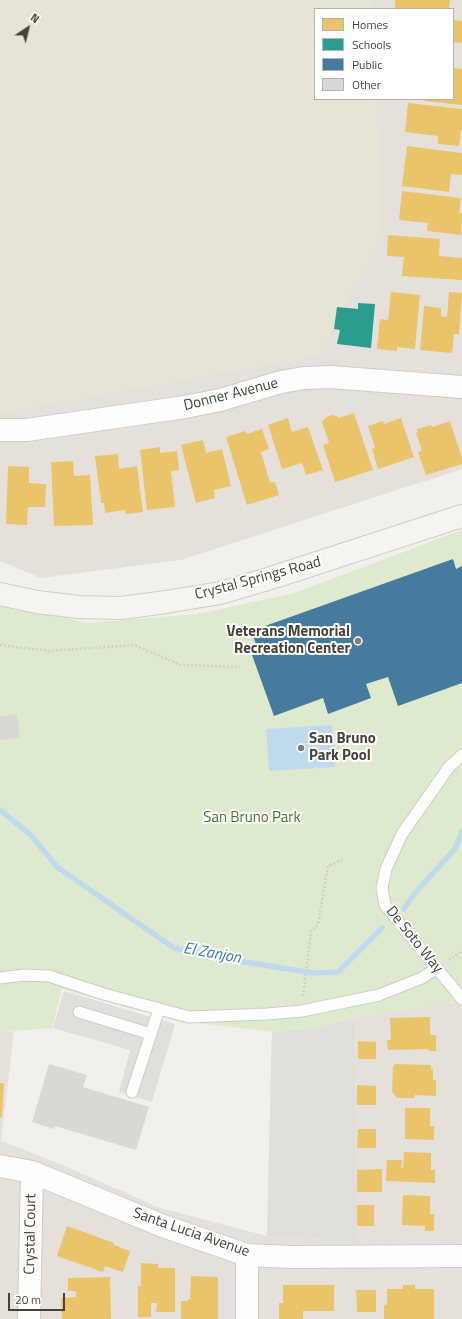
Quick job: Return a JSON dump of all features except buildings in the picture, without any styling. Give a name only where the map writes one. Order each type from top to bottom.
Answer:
[{"type":"main road","name":"Crystal Springs Road","points":[[0,594],[37,602],[79,607],[121,608],[220,593],[462,516]]},
{"type":"street","name":"Donner Avenue","points":[[0,430],[27,430],[185,407],[220,400],[281,382],[304,378],[330,377],[462,387]]},
{"type":"street","name":"Santa Lucia Avenue","points":[[0,1166],[32,1172],[163,1226],[246,1255],[291,1258],[462,1256]]},
{"type":"street","name":"Crystal Court","points":[[29,1319],[32,1172]]},
{"type":"street","points":[[246,1255],[247,1319]]},
{"type":"lane","name":"De Soto Way","points":[[462,755],[449,767],[402,834],[386,869],[382,888],[385,905],[462,999]]},
{"type":"lane","points":[[0,978],[24,975],[49,976],[104,994],[189,1017],[302,1011],[379,995],[422,978],[437,968]]},
{"type":"lane","points":[[132,1092],[159,1009]]},
{"type":"lane","points":[[80,1012],[151,1034]]},
{"type":"path","points":[[0,645],[49,651],[134,645],[181,665],[240,667]]},
{"type":"path","points":[[303,1000],[311,932],[318,925],[328,866],[342,860]]},
{"type":"shaded area","points":[[0,0],[462,0],[462,469],[181,560],[41,578],[0,561]]},
{"type":"shaded area","points":[[0,0],[373,0],[373,8],[314,8],[314,100],[377,100],[382,235],[318,356],[0,413]]},
{"type":"shaded area","points":[[64,991],[175,1024],[152,1102],[119,1092],[130,1050],[53,1028]]},
{"type":"shaded area","points":[[462,1001],[462,1319],[0,1319],[0,1032],[14,1031],[1,1141],[58,1163],[160,1208],[267,1236],[355,1242],[355,1018]]},
{"type":"shaded area","points":[[355,1018],[356,1242],[267,1236],[272,1032],[318,1028]]},
{"type":"green space","name":"San Bruno Park","points":[[462,530],[462,1001],[356,1018],[356,1242],[267,1236],[272,1032],[174,1020],[62,989],[52,1028],[0,1032],[0,602],[87,623],[198,614],[294,593]]},
{"type":"water","name":"San Bruno Park Pool","points":[[332,725],[335,767],[269,771],[266,729]]},
{"type":"waterway","name":"El Zanjon","points":[[0,810],[31,835],[57,867],[174,948],[238,961],[314,973],[338,972],[382,928]]},
{"type":"waterway","name":"El Zanjon","points":[[404,909],[415,893],[455,849],[462,831]]},
{"type":"place","name":"Veterans Memorial Recreation Center","points":[[358,641]]},
{"type":"place","name":"San Bruno Park Pool","points":[[301,748]]}]
